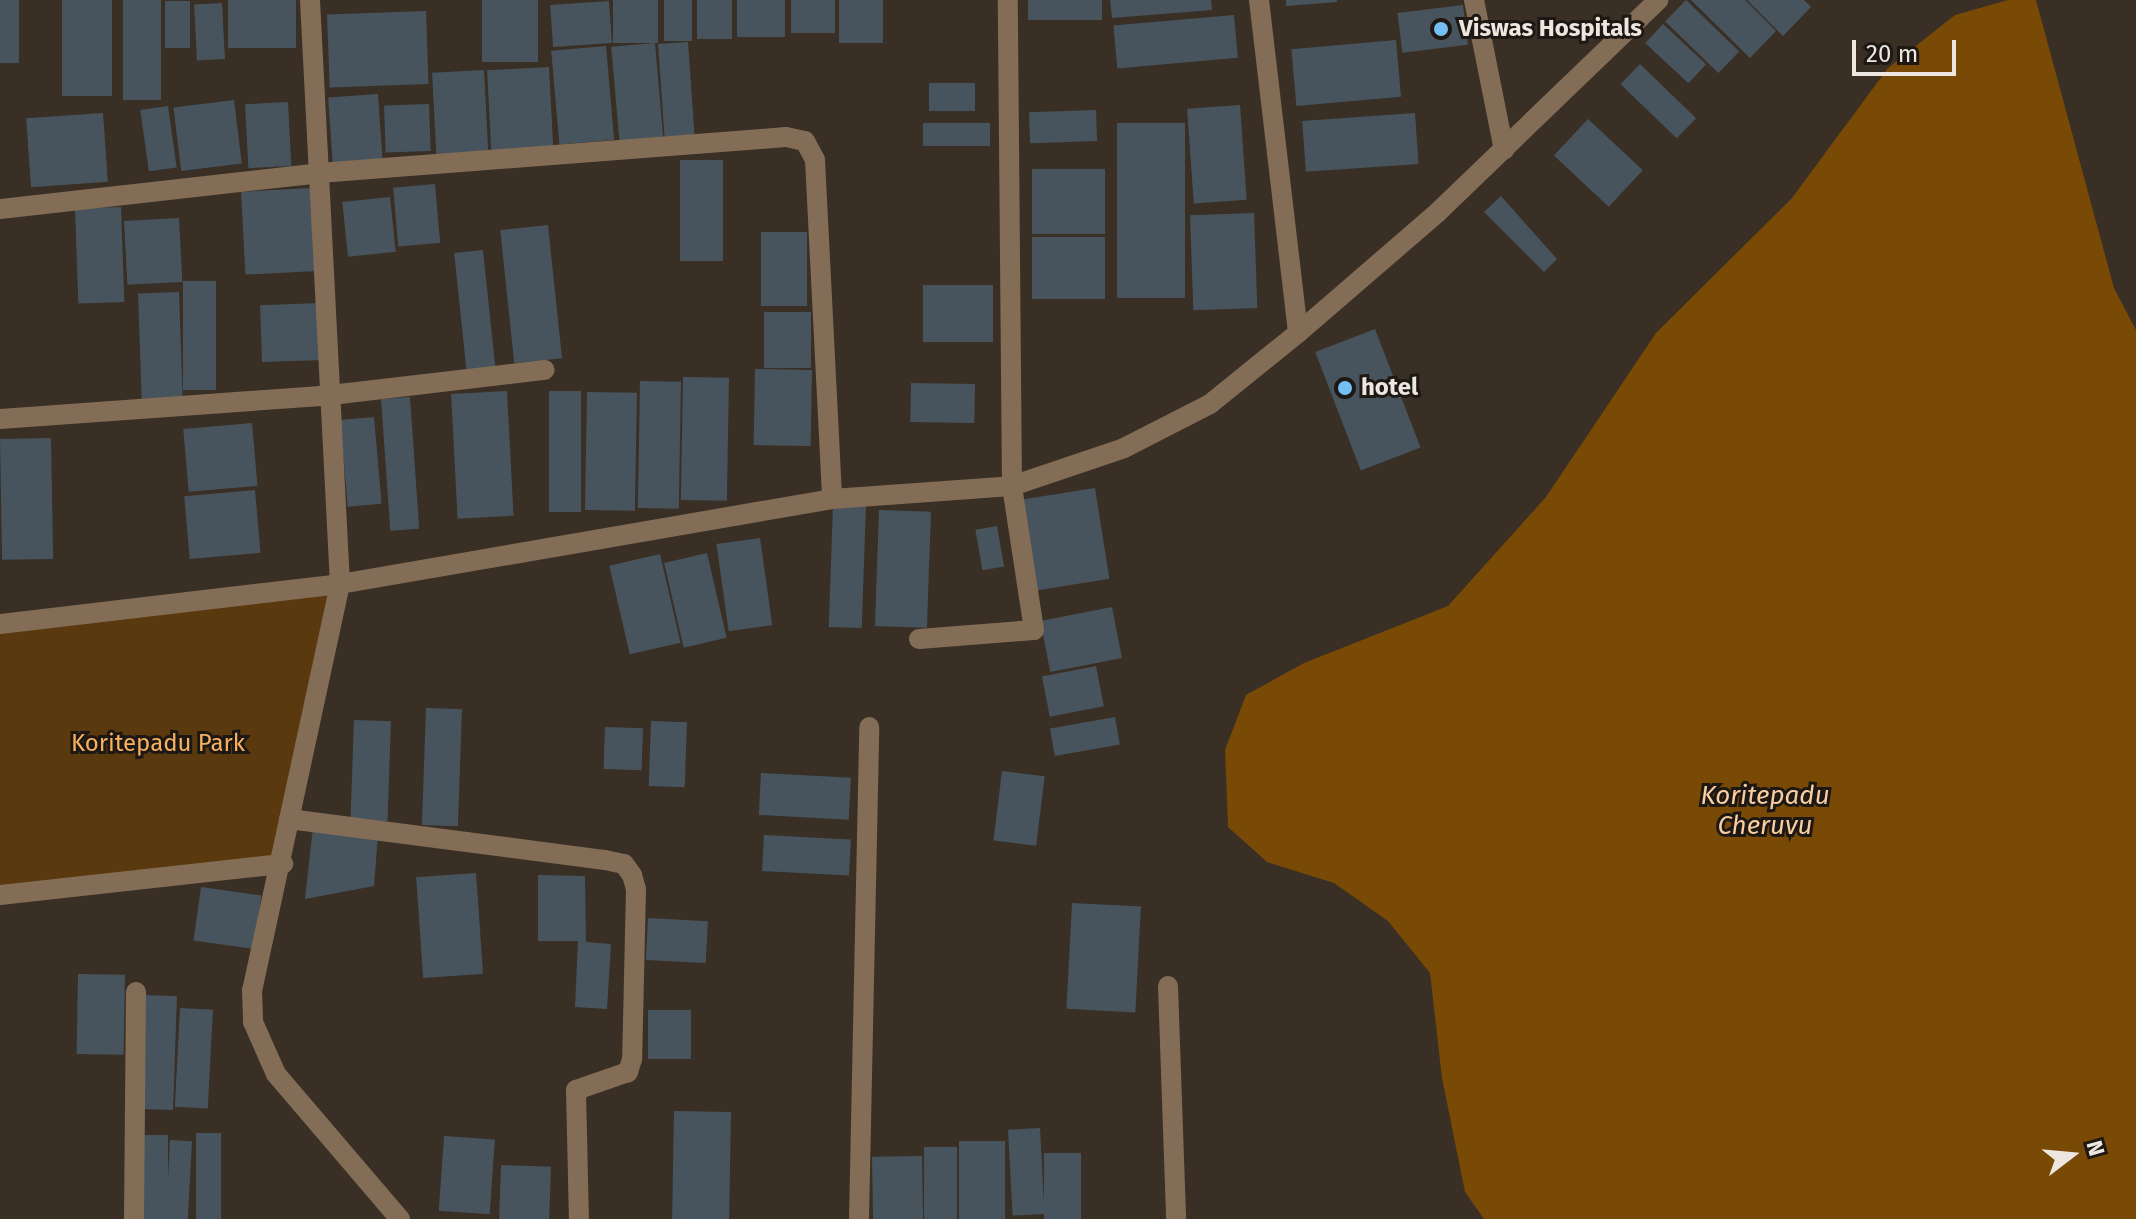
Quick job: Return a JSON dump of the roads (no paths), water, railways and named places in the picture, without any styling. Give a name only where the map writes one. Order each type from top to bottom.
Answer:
[{"type":"street","points":[[310,0],[340,584],[289,819],[283,864],[252,990],[253,1022],[276,1074],[400,1219]]},
{"type":"street","points":[[919,639],[1034,630],[1012,486],[1008,0]]},
{"type":"street","points":[[1259,0],[1298,333]]},
{"type":"street","points":[[1474,0],[1504,150]]},
{"type":"street","points":[[0,624],[340,584],[832,499],[1012,486],[1124,448],[1210,404],[1298,333],[1504,150],[1658,0]]},
{"type":"street","points":[[0,209],[319,173],[786,137],[805,141],[815,160],[832,499]]},
{"type":"street","points":[[0,419],[331,395],[545,370]]},
{"type":"street","points":[[859,1219],[869,727]]},
{"type":"street","points":[[289,819],[605,860],[624,864],[632,875],[636,889],[632,1059],[628,1072],[576,1090],[579,1219]]},
{"type":"street","points":[[0,895],[283,864]]},
{"type":"street","points":[[1168,986],[1176,1219]]},
{"type":"street","points":[[134,1219],[136,992]]},
{"type":"water","name":"Koritepadu Cheruvu","points":[[2008,0],[2036,0],[2114,288],[2136,330],[2136,1219],[1484,1219],[1465,1192],[1442,1078],[1430,973],[1388,921],[1334,883],[1267,862],[1228,827],[1225,750],[1246,695],[1304,663],[1448,606],[1546,497],[1656,333],[1792,198],[1888,68],[1955,15]]},
{"type":"place","name":"Viswas Hospitals","points":[[1441,29]]},
{"type":"place","name":"hotel","points":[[1345,388]]},
{"type":"park label","name":"Koritepadu Park","points":[[158,744]]}]
